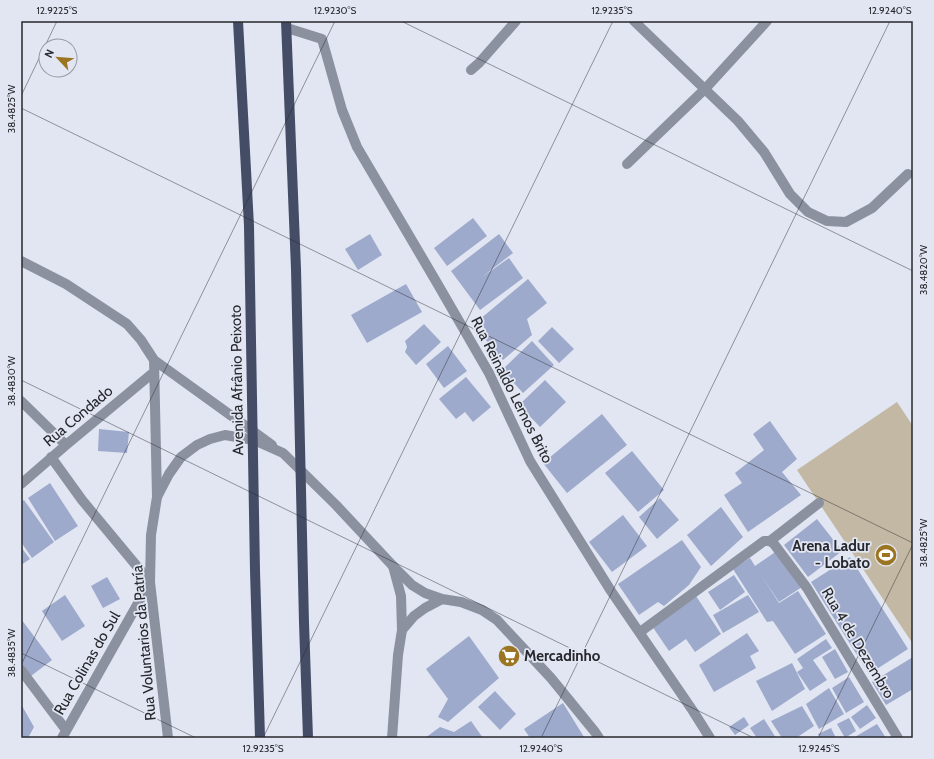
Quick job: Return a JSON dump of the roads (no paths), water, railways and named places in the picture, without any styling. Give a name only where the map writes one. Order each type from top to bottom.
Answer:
[{"type":"main road","name":"Avenida Afrânio Peixoto","points":[[238,21],[249,226],[255,571],[260,738]]},
{"type":"main road","points":[[287,25],[296,269],[308,738]]},
{"type":"street","points":[[471,70],[516,21]]},
{"type":"street","points":[[634,21],[742,126],[764,152],[790,194],[808,212],[827,221],[846,222],[872,208],[908,174]]},
{"type":"street","points":[[627,164],[705,89],[767,21]]},
{"type":"street","name":"Rua Reinaldo Lemos Brito","points":[[287,25],[322,39],[342,110],[357,147],[489,373],[530,461],[611,591],[710,738]]},
{"type":"street","points":[[21,261],[66,284],[127,324],[141,340],[154,360],[283,453]]},
{"type":"street","name":"Rua Voluntarios da Patría","points":[[154,360],[157,497],[151,535],[150,582],[168,738]]},
{"type":"street","name":"Rua Condado","points":[[21,484],[51,457],[154,372]]},
{"type":"street","points":[[21,401],[66,445]]},
{"type":"street","name":"Rua Voluntarios da Patría","points":[[157,497],[169,474],[181,457],[197,445],[210,439],[225,435],[254,440],[283,453],[336,505],[412,585],[425,593],[442,599],[461,602],[482,610],[497,620],[551,678],[599,738]]},
{"type":"street","points":[[51,457],[82,500],[150,582]]},
{"type":"street","points":[[640,632],[764,541],[770,541],[819,502]]},
{"type":"street","name":"Rua 4 de Dezembro","points":[[770,541],[774,544],[807,588],[898,738]]},
{"type":"street","name":"Rua Voluntarios da Patría","points":[[392,738],[398,655],[402,630],[401,596],[393,566]]},
{"type":"street","name":"Rua Colinas do Sul","points":[[64,734],[150,582]]},
{"type":"street","points":[[402,630],[414,616],[442,599]]},
{"type":"street","points":[[21,670],[64,734]]},
{"type":"place","name":"Arena Ladur - Lobato","points":[[886,555]]},
{"type":"place","name":"Mercadinho","points":[[509,656]]}]
